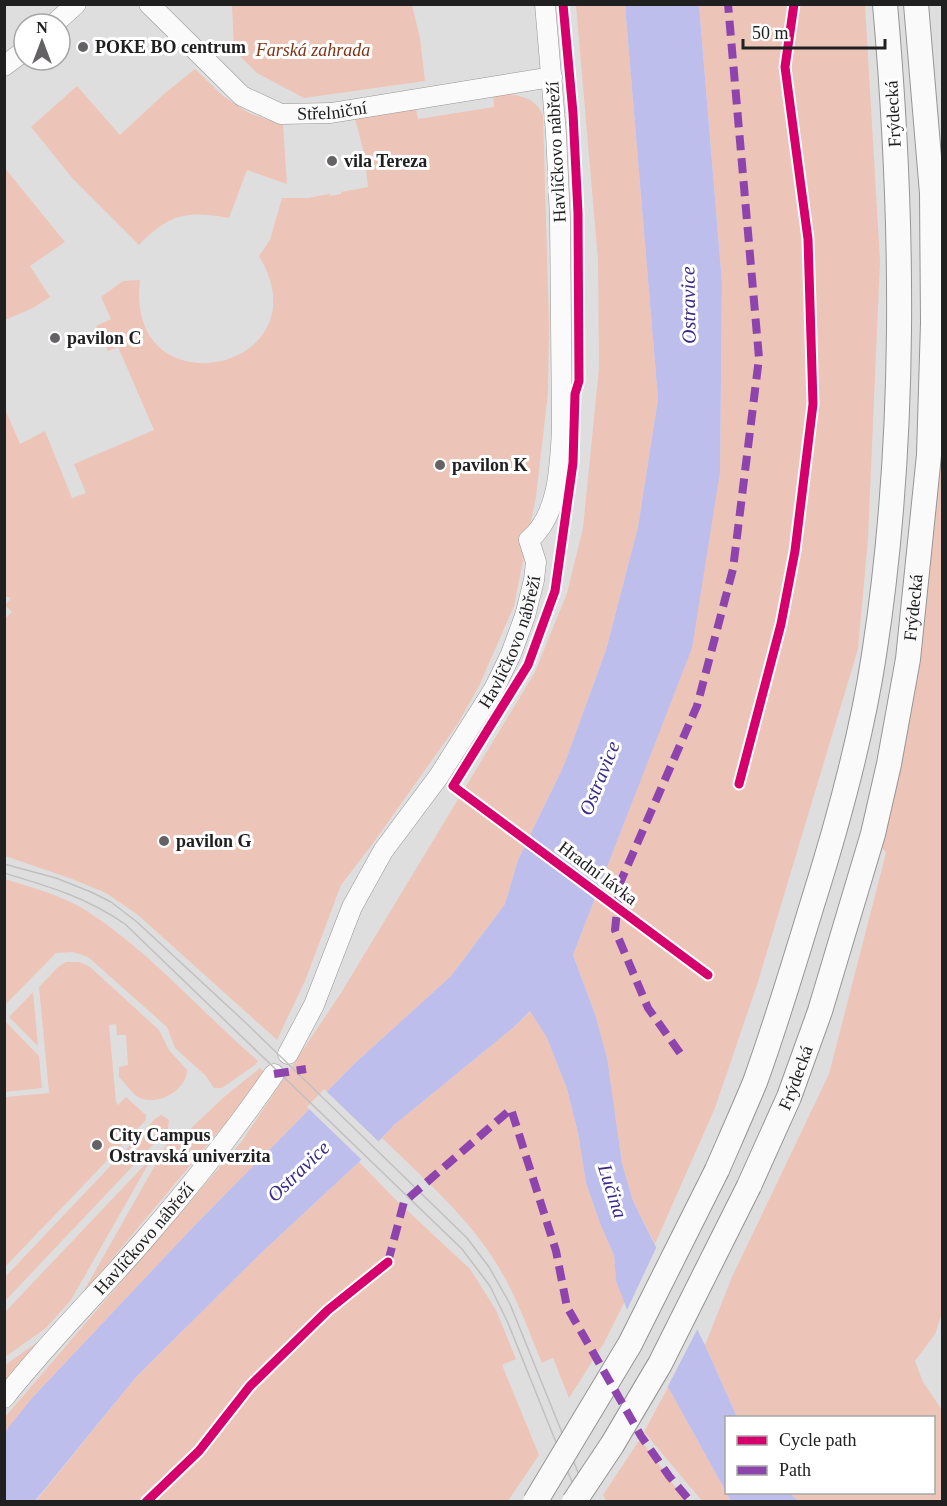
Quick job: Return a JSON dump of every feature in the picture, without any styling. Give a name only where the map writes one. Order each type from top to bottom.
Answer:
[{"type":"main road","name":"Frýdecká","points":[[535,1502],[630,1344],[717,1170],[758,1072],[836,827],[861,725],[874,656],[890,531],[896,453],[898,240],[885,4]]},
{"type":"main road","name":"Frýdecká","points":[[574,1502],[612,1445],[660,1364],[749,1186],[789,1097],[823,1000],[873,834],[889,764],[908,659],[929,455],[932,193],[916,4]]},
{"type":"street","name":"Střelniční","points":[[149,4],[242,96],[281,114],[331,113],[552,77]]},
{"type":"street","name":"Havlíčkovo nábřeží","points":[[288,1054],[318,996],[352,907],[383,851],[439,776],[494,689],[514,645],[534,580],[536,562],[529,540],[540,531],[551,509],[560,458],[562,429],[559,208],[552,77],[545,4]]},
{"type":"street","name":"Havlíčkovo nábřeží","points":[[4,1398],[209,1163],[274,1074]]},
{"type":"green space","name":"Farská zahrada","points":[[232,5],[412,5],[420,38],[425,81],[304,98],[257,73],[234,50]]},
{"type":"green space","points":[[576,5],[625,5],[658,399],[638,527],[606,650],[564,765],[518,860],[505,904],[451,976],[354,1064],[195,1225],[32,1398],[5,1433],[5,1417],[242,1141],[341,993],[535,672],[567,593],[583,528],[599,368],[598,260]]},
{"type":"green space","points":[[699,5],[865,5],[880,261],[868,539],[858,649],[757,985],[715,1108],[655,1244],[633,1201],[622,1163],[595,1014],[573,955],[633,800],[720,472],[722,283]]},
{"type":"green space","points":[[195,69],[223,96],[249,113],[283,125],[287,184],[247,170],[229,218],[202,214],[180,217],[160,227],[139,245],[73,179],[31,127],[77,86],[120,135]]},
{"type":"green space","points":[[510,94],[530,100],[543,115],[549,323],[548,393],[536,497],[514,606],[479,686],[457,725],[341,885],[305,981],[277,1040],[138,915],[106,893],[5,856],[4,619],[12,612],[5,605],[11,598],[4,596],[5,409],[20,444],[45,431],[72,498],[86,493],[74,464],[154,430],[118,347],[108,351],[96,326],[111,319],[101,297],[123,281],[140,280],[143,322],[162,349],[189,362],[219,361],[247,349],[267,327],[273,295],[259,256],[270,240],[282,198],[308,198],[329,194],[330,196],[368,187],[364,153],[355,119],[416,109],[418,119],[494,107],[493,96]]},
{"type":"green space","points":[[4,167],[65,242],[30,266],[50,297],[33,308],[5,320]]},
{"type":"green space","points":[[942,183],[942,1313],[935,1334],[915,1361],[923,1382],[942,1410],[942,1501],[799,1501],[790,1494],[935,1494],[935,1416],[737,1416],[705,1345],[732,1277],[829,1074],[886,853],[873,834],[889,764]]},
{"type":"green space","points":[[5,879],[63,899],[106,924],[151,961],[258,1061],[222,1088],[214,1088],[206,1076],[175,1048],[167,1027],[88,957],[73,952],[56,953],[5,1005]]},
{"type":"green space","points":[[66,962],[79,962],[89,966],[159,1030],[169,1050],[187,1070],[186,1077],[177,1090],[163,1098],[147,1100],[137,1096],[119,1077],[119,1067],[128,1065],[126,1035],[117,1035],[116,1024],[109,1025],[116,1102],[118,1105],[126,1097],[146,1115],[146,1120],[5,1267],[5,1097],[49,1093],[39,987]]},
{"type":"green space","points":[[33,992],[38,1046],[9,1017]]},
{"type":"green space","points":[[531,1011],[547,1038],[567,1089],[578,1133],[586,1183],[614,1255],[616,1280],[625,1301],[604,1343],[569,1398],[553,1358],[542,1363],[513,1293],[489,1252],[446,1200],[382,1138],[394,1125]]},
{"type":"green space","points":[[7,1023],[39,1056],[42,1088],[5,1092],[4,1025]]},
{"type":"green space","points":[[260,1068],[265,1073],[234,1113],[81,1296],[167,1144],[182,1129],[187,1132],[224,1097]]},
{"type":"green space","points":[[161,1115],[169,1120],[168,1129],[5,1301],[5,1277]]},
{"type":"green space","points":[[153,1156],[71,1300],[46,1328],[5,1357],[5,1312]]},
{"type":"green space","points":[[359,1162],[470,1269],[496,1310],[516,1359],[502,1365],[539,1455],[508,1501],[35,1502],[136,1377],[260,1254]],"holes":[[[271,1368],[211,1437],[250,1386]]]},
{"type":"green space","points":[[52,1332],[5,1391],[5,1365]]},
{"type":"green space","points":[[668,1387],[725,1490],[725,1494],[731,1501],[702,1501],[644,1432]]},
{"type":"green space","points":[[640,1439],[688,1501],[606,1501],[603,1495]]},
{"type":"water","points":[[625,5],[699,5],[722,283],[720,472],[692,648],[573,955],[595,1014],[607,1058],[622,1163],[633,1201],[705,1345],[737,1416],[725,1416],[725,1490],[631,1320],[616,1281],[614,1255],[586,1183],[578,1133],[567,1089],[547,1038],[530,1011],[514,1027],[394,1125],[359,1162],[260,1254],[136,1377],[35,1501],[5,1501],[4,1433],[32,1398],[195,1225],[354,1064],[451,976],[505,904],[518,860],[564,765],[606,650],[638,527],[658,399]]},
{"type":"water","points":[[727,1494],[790,1494],[799,1501],[731,1501]]},
{"type":"pier","points":[[324,1089],[380,1143],[363,1161],[307,1107]]},
{"type":"pier","points":[[658,1244],[699,1326],[666,1390],[629,1322],[626,1312]]},
{"type":"tram line","points":[[4,864],[56,878],[91,892],[111,902],[137,922],[246,1023],[467,1238],[489,1267],[510,1304],[590,1502]]},
{"type":"tram line","points":[[4,873],[82,900],[125,924],[462,1249],[490,1286],[508,1323],[580,1502]]},
{"type":"marked path","points":[[680,1053],[648,1008],[615,930],[620,883],[697,706],[733,569],[759,358],[728,4]]},
{"type":"marked path","points":[[274,1074],[306,1069]]},
{"type":"marked path","points":[[388,1262],[404,1202],[511,1109],[556,1251],[567,1307],[641,1436],[669,1476],[691,1502]]},
{"type":"cycle path","name":"Hradní lávka","points":[[563,4],[573,113],[578,213],[579,381],[575,394],[573,463],[555,591],[528,665],[453,786],[708,975]]},
{"type":"cycle path","points":[[739,784],[781,624],[795,551],[813,404],[808,239],[785,67],[794,4]]},
{"type":"cycle path","points":[[146,1502],[199,1451],[250,1386],[328,1310],[388,1262]]},
{"type":"place","name":"POKE BO centrum","points":[[83,47]]},
{"type":"place","name":"vila Tereza","points":[[332,161]]},
{"type":"place","name":"pavilon C","points":[[55,338]]},
{"type":"place","name":"pavilon K","points":[[440,465]]},
{"type":"place","name":"pavilon G","points":[[164,841]]},
{"type":"place","name":"City Campus Ostravská univerzita","points":[[97,1145]]},
{"type":"water label","name":"Ostravice","points":[[688,305]]},
{"type":"water label","name":"Ostravice","points":[[599,778]]},
{"type":"water label","name":"Ostravice","points":[[298,1171]]},
{"type":"water label","name":"Lučina","points":[[613,1191]]}]
